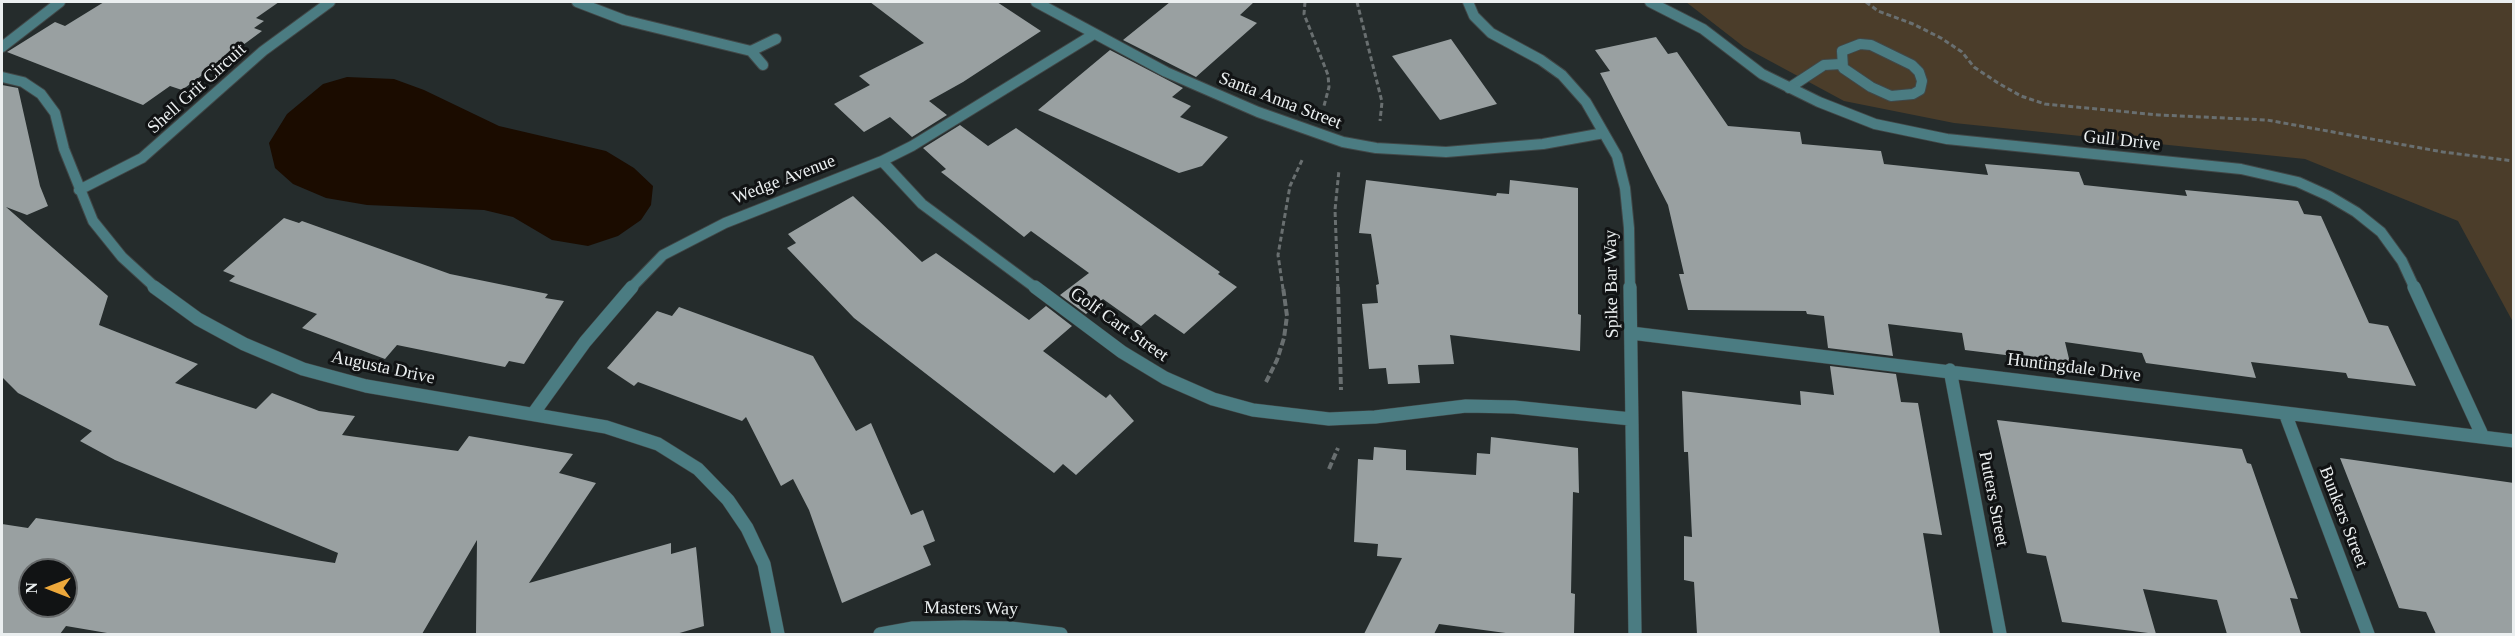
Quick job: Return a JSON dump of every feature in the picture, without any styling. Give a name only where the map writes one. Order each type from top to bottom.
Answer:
[{"type":"street","points":[[2,47],[60,2]]},
{"type":"street","name":"Shell Grit Circuit","points":[[79,190],[142,158],[263,51],[330,2]]},
{"type":"street","points":[[577,2],[624,20],[751,51],[763,65]]},
{"type":"street","name":"Santa Anna Street","points":[[1036,2],[1166,72],[1313,133],[1347,143],[1376,148],[1446,152],[1486,150],[1604,133]]},
{"type":"street","name":"Spike Bar Way","points":[[1468,2],[1474,16],[1491,33],[1541,60],[1562,75],[1586,102],[1617,156],[1625,188],[1629,228],[1635,634]]},
{"type":"street","name":"Gull Drive","points":[[1650,2],[1703,29],[1762,74],[1789,88],[1848,114],[1909,133],[1986,144],[2241,169],[2298,182],[2329,196],[2356,212],[2381,232],[2402,261],[2483,437]]},
{"type":"street","name":"Wedge Avenue","points":[[533,414],[585,342],[644,273],[663,255],[725,223],[882,161],[956,121],[1094,34]]},
{"type":"street","points":[[751,51],[776,39]]},
{"type":"street","points":[[1871,45],[1919,72],[1922,81],[1920,90],[1913,94],[1892,96],[1871,87],[1843,68],[1841,64],[1842,51],[1850,46],[1871,45]]},
{"type":"street","points":[[1789,88],[1818,68],[1841,64]]},
{"type":"street","name":"Augusta Drive","points":[[2,77],[23,82],[41,94],[55,113],[64,149],[93,221],[122,257],[154,287],[198,319],[244,344],[303,369],[366,386],[606,427],[658,444],[698,469],[728,500],[747,528],[764,564],[778,634]]},
{"type":"street","name":"Golf Cart Street","points":[[882,161],[922,204],[1122,352],[1165,378],[1213,399],[1253,410],[1289,416],[1376,417],[1466,406],[1514,407],[1631,419]]},
{"type":"street","name":"Huntingdale Drive","points":[[1630,333],[1950,370],[2514,441]]},
{"type":"street","name":"Putters Street","points":[[1950,370],[2000,634]]},
{"type":"street","name":"Bunkers Street","points":[[2285,413],[2368,634]]},
{"type":"street","name":"Masters Way","points":[[880,634],[913,628],[964,627],[1010,628],[1061,634]]},
{"type":"path","points":[[1253,410],[1277,360],[1284,338],[1287,316],[1278,255],[1290,186],[1313,133],[1329,87],[1328,75],[1304,14],[1305,2]]},
{"type":"path","points":[[1357,2],[1382,102],[1376,148]]},
{"type":"path","points":[[1866,2],[1878,11],[1913,24],[1941,38],[1962,52],[1974,67],[1998,83],[2021,96],[2045,104],[2159,115],[2267,120],[2443,152],[2514,161]]},
{"type":"path","points":[[1329,470],[1342,437],[1335,210],[1339,170],[1347,143]]},
{"type":"shaded area","points":[[1686,2],[2513,2],[2513,322],[2458,221],[2305,159],[1954,123],[1844,101],[1744,47]]},
{"type":"shaded area","points":[[347,77],[394,79],[424,90],[499,126],[606,151],[634,168],[653,186],[651,205],[641,220],[618,236],[588,246],[552,240],[513,217],[484,210],[367,205],[326,198],[293,184],[275,168],[269,143],[287,114],[323,84]]},
{"type":"building","points":[[104,2],[279,2],[256,18],[264,21],[254,28],[262,31],[182,90],[170,86],[143,105],[7,52],[55,22],[65,26]]},
{"type":"building","points":[[870,2],[997,2],[1041,31],[963,82],[929,101],[947,115],[912,137],[890,117],[864,132],[834,104],[870,85],[859,76],[924,43]]},
{"type":"building","points":[[1170,2],[1254,2],[1240,15],[1257,23],[1196,77],[1123,40]]},
{"type":"building","points":[[1656,37],[1668,54],[1677,52],[1728,126],[1800,132],[1802,144],[1881,151],[1884,164],[1988,175],[1985,164],[2079,172],[2084,185],[2187,196],[2185,190],[2298,201],[2304,214],[2321,216],[2369,323],[2388,326],[2416,386],[2348,378],[2346,373],[2251,362],[2256,378],[2146,363],[2142,353],[2065,342],[2070,363],[1965,350],[1962,333],[1888,324],[1893,356],[1828,348],[1824,316],[1807,314],[1806,311],[1688,310],[1679,274],[1684,274],[1668,205],[1600,73],[1610,71],[1595,50]]},
{"type":"building","points":[[1451,39],[1497,104],[1440,120],[1392,56]]},
{"type":"building","points":[[1110,50],[1183,88],[1172,97],[1191,106],[1180,117],[1228,137],[1202,166],[1179,173],[1038,110]]},
{"type":"building","points":[[2,85],[18,88],[40,186],[48,206],[27,215],[6,207],[108,296],[99,325],[198,364],[175,383],[256,409],[272,393],[319,411],[355,416],[342,435],[458,451],[469,436],[573,454],[559,473],[596,483],[529,583],[671,543],[671,554],[696,547],[704,626],[676,634],[476,634],[477,540],[422,634],[113,634],[66,626],[60,634],[2,634],[2,524],[28,528],[36,518],[335,563],[338,553],[115,460],[80,441],[92,431],[18,393],[2,377]]},
{"type":"building","points":[[960,125],[988,146],[1016,128],[1220,272],[1218,274],[1237,287],[1184,334],[1155,314],[1141,326],[1103,299],[1086,314],[1060,295],[1089,273],[1031,231],[1024,237],[941,172],[946,169],[923,148]]},
{"type":"building","points":[[1366,180],[1496,196],[1497,193],[1509,194],[1510,180],[1578,188],[1580,351],[1450,335],[1454,364],[1418,365],[1420,383],[1388,384],[1386,368],[1369,369],[1362,304],[1378,303],[1376,285],[1379,284],[1371,234],[1359,233]]},
{"type":"building","points":[[853,196],[922,262],[936,253],[1029,320],[1046,306],[1072,326],[1043,351],[1106,398],[1110,394],[1134,421],[1076,475],[1063,464],[1054,473],[854,318],[787,248],[796,243],[788,234]]},
{"type":"building","points":[[284,218],[299,223],[302,221],[450,274],[548,294],[545,298],[564,301],[524,364],[509,361],[505,367],[397,345],[385,359],[302,328],[317,314],[229,281],[235,276],[223,271]]},
{"type":"building","points":[[679,307],[813,356],[856,431],[871,423],[911,515],[923,510],[935,541],[923,546],[931,565],[842,603],[809,510],[793,479],[781,486],[746,417],[742,421],[638,382],[634,386],[607,368],[657,311],[672,316]]},
{"type":"building","points":[[1830,366],[1896,374],[1901,402],[1918,403],[1942,535],[1923,533],[1940,634],[1697,634],[1694,582],[1684,580],[1684,536],[1692,537],[1688,452],[1684,452],[1682,391],[1801,405],[1800,391],[1834,395]]},
{"type":"building","points":[[1997,420],[2242,449],[2247,463],[2251,464],[2298,599],[2290,598],[2301,634],[2227,634],[2217,600],[2143,589],[2156,634],[2062,622],[2046,556],[2027,553]]},
{"type":"building","points":[[1491,437],[1578,448],[1579,493],[1573,492],[1571,593],[1575,594],[1574,634],[1513,634],[1439,624],[1434,634],[1364,634],[1402,558],[1377,556],[1378,544],[1354,542],[1358,459],[1373,460],[1374,447],[1406,450],[1406,470],[1476,475],[1477,453],[1490,454]]},
{"type":"building","points":[[2340,458],[2514,483],[2514,634],[2436,634],[2426,612],[2399,608]]}]
